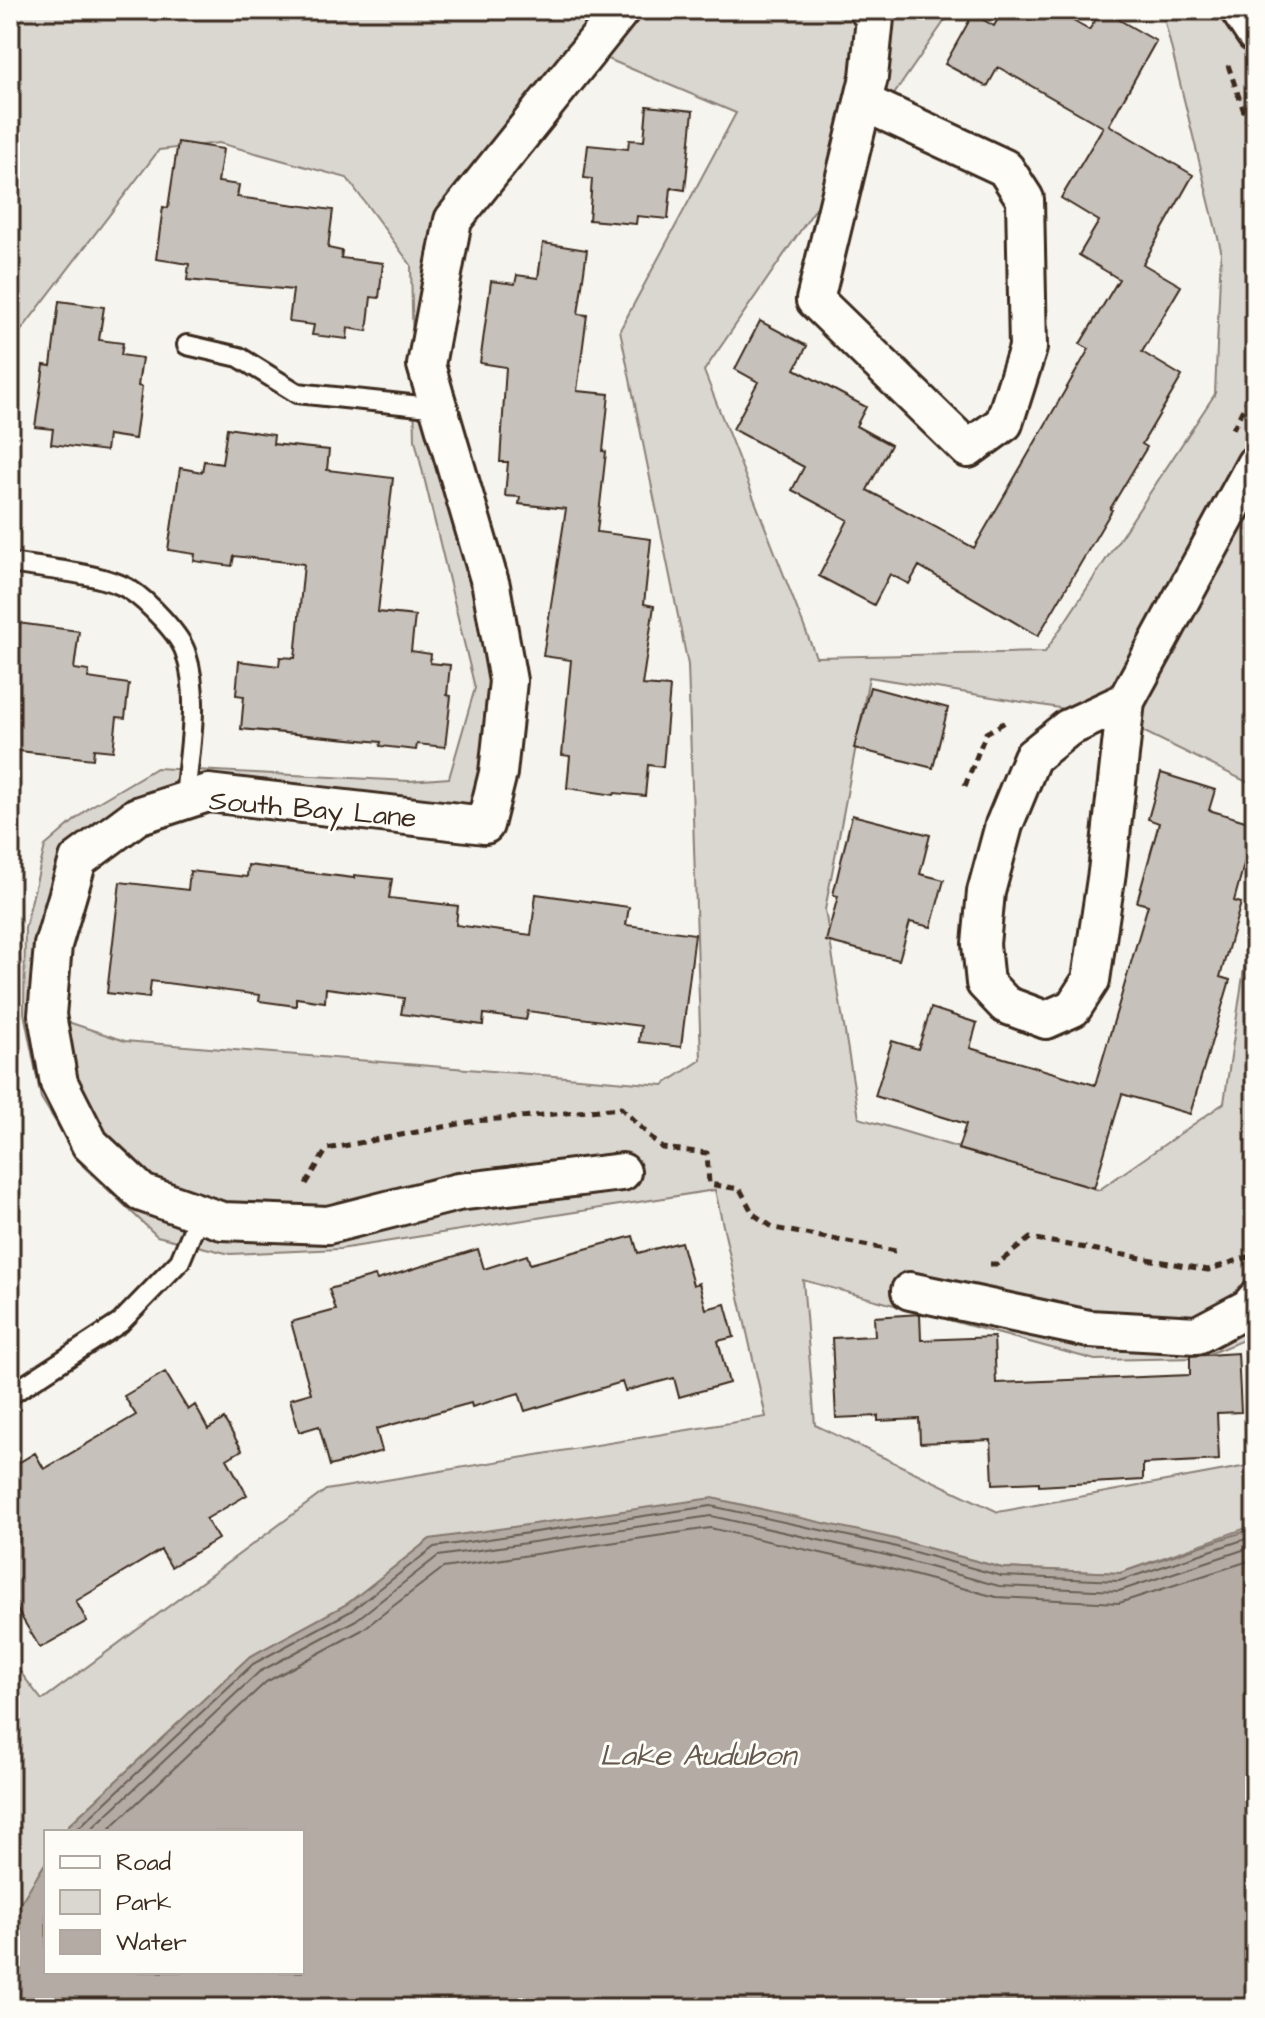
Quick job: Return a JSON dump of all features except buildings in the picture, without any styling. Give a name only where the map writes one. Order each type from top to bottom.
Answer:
[{"type":"street","name":"South Bay Lane","points":[[621,10],[453,220],[426,365],[491,586],[508,681],[498,773],[485,825],[208,793],[137,816],[78,860],[53,945],[47,1015],[59,1083],[90,1144],[142,1193],[222,1221],[328,1225],[458,1192],[622,1172]]},
{"type":"street","points":[[863,102],[1005,168],[1025,199],[1028,348],[1004,423],[968,449],[815,300],[869,77],[875,18],[868,10]]},
{"type":"street","points":[[1239,10],[1255,34]]},
{"type":"street","points":[[1126,701],[1068,728],[1032,757],[1004,825],[986,892],[981,944],[985,983],[1006,1005],[1046,1020],[1073,1008],[1091,980],[1107,872],[1126,701],[1255,464]]},
{"type":"street","points":[[910,1291],[1089,1329],[1197,1335],[1248,1308],[1255,1300]]},
{"type":"lane","points":[[187,345],[239,357],[297,393],[439,408]]},
{"type":"lane","points":[[10,563],[86,575],[129,589],[160,616],[186,652],[193,701],[185,801]]},
{"type":"lane","points":[[10,1395],[120,1323],[180,1261],[200,1213]]},
{"type":"path","points":[[1226,60],[1255,144]]},
{"type":"path","points":[[1227,442],[1255,385]]},
{"type":"path","points":[[965,786],[986,733],[1012,719]]},
{"type":"green space","points":[[10,10],[952,10],[704,371],[816,657],[1045,652],[1215,394],[1221,250],[1162,10],[1255,10],[1255,786],[1114,717],[869,677],[825,910],[859,1118],[1099,1190],[1224,1103],[1255,895],[1255,1333],[1199,1358],[1095,1360],[803,1280],[815,1425],[998,1512],[1247,1466],[1255,1461],[1255,1525],[1120,1573],[1002,1568],[890,1538],[430,1539],[347,1604],[249,1657],[66,1830],[44,1830],[44,1865],[10,1920],[10,1659],[42,1700],[326,1490],[766,1417],[715,1190],[340,1249],[230,1254],[157,1236],[83,1166],[41,1098],[24,1013],[25,928],[45,846],[90,807],[156,768],[409,781],[449,778],[475,688],[415,440],[411,265],[347,178],[219,143],[159,150],[10,345]],"holes":[[[589,51],[736,113],[620,330],[688,665],[701,1060],[663,1085],[125,1041],[47,1015],[78,860],[207,793],[485,825],[508,681],[426,365],[453,220]]]},
{"type":"water","name":"Lake Audubon","points":[[712,1498],[891,1538],[1002,1568],[1120,1573],[1255,1528],[1255,2008],[10,2008],[10,1920],[44,1865],[44,1974],[304,1974],[304,1830],[66,1830],[249,1657],[347,1604],[430,1539]]}]
